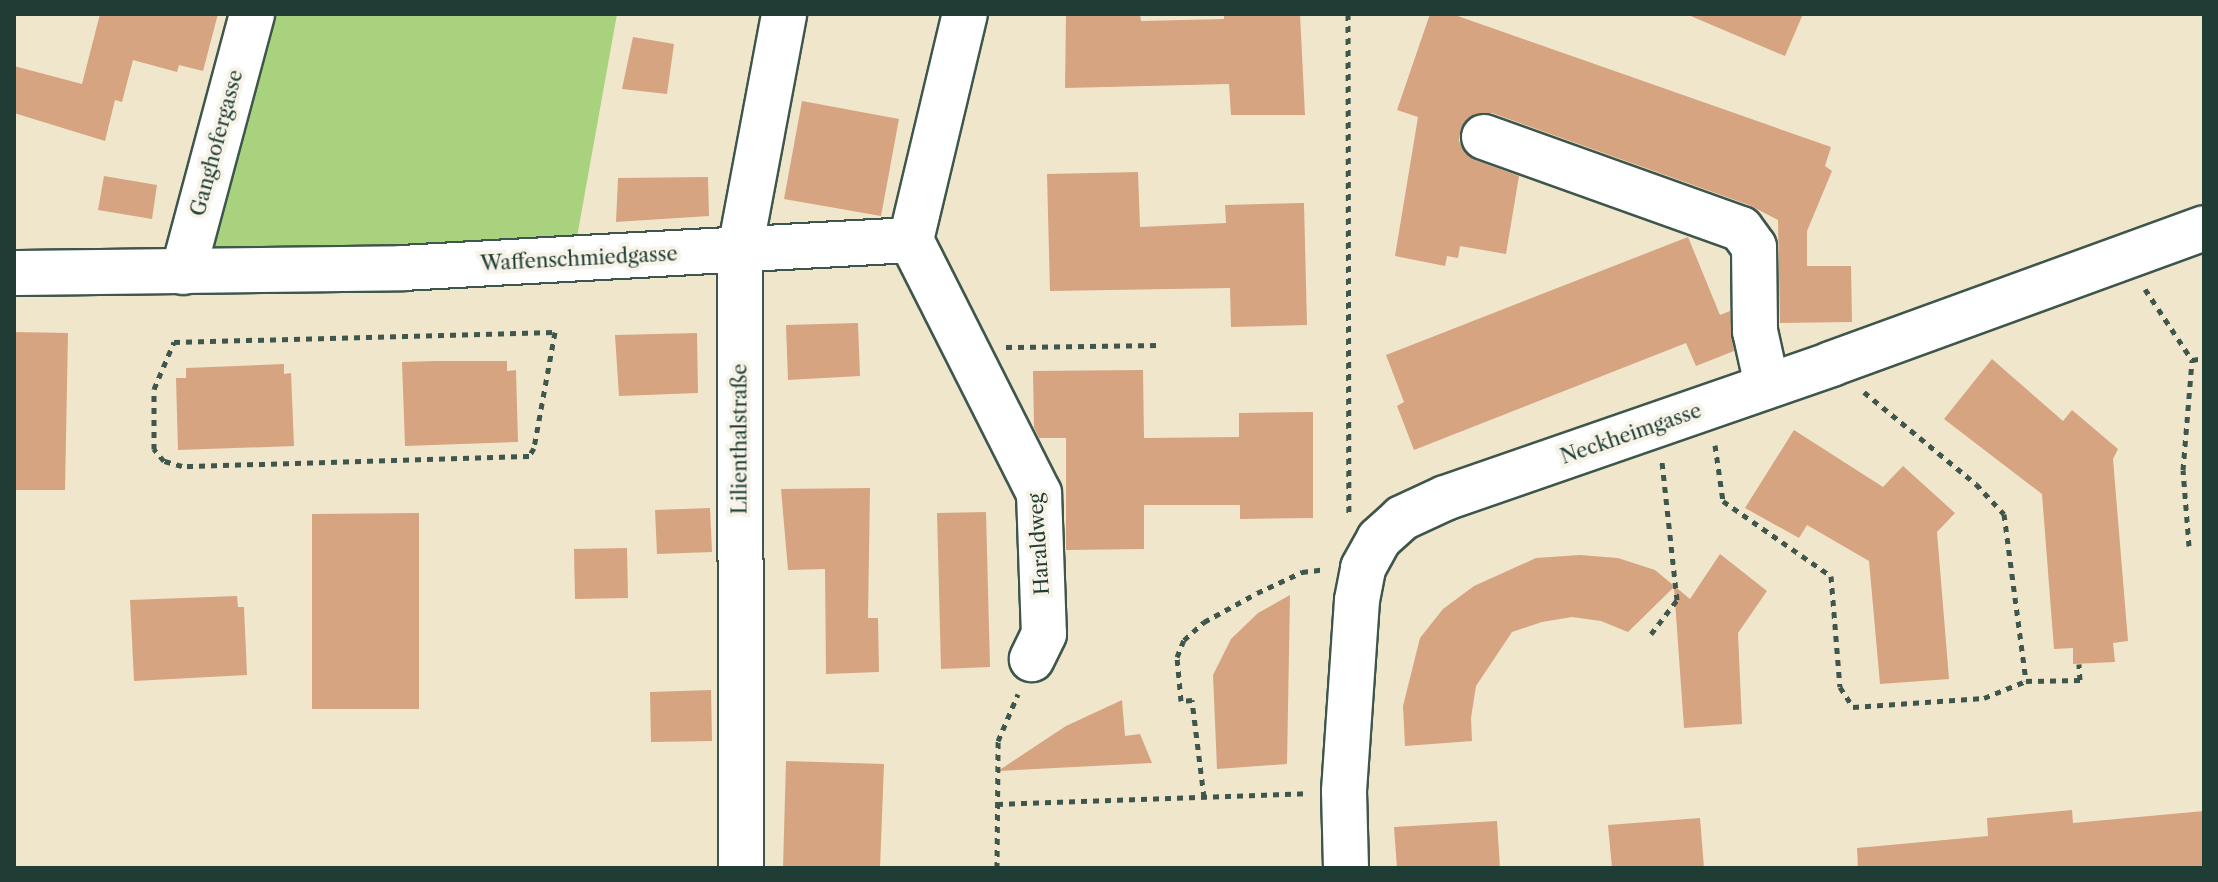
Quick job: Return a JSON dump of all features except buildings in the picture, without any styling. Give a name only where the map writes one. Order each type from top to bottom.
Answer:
[{"type":"street","name":"Ganghofergasse","points":[[183,272],[252,14]]},
{"type":"street","name":"Lilienthalstraße","points":[[741,868],[740,250],[784,14]]},
{"type":"street","points":[[911,240],[965,14]]},
{"type":"street","points":[[1484,137],[1741,229],[1754,247],[1755,331],[1767,385]]},
{"type":"street","name":"Neckheimgasse","points":[[1346,868],[1344,791],[1357,600],[1363,568],[1379,539],[1402,518],[1445,498],[1831,364],[2204,228]]},
{"type":"street","name":"Waffenschmiedgasse","points":[[14,273],[402,268],[911,240]]},
{"type":"street","name":"Haraldweg","points":[[911,240],[1039,493],[1044,634],[1032,659]]},
{"type":"path","points":[[1348,14],[1349,518]]},
{"type":"path","points":[[2123,255],[2192,360],[2183,470],[2189,546]]},
{"type":"path","points":[[555,332],[534,448],[529,456],[299,464],[182,466],[164,461],[154,449],[154,389],[174,342],[316,337],[555,332]]},
{"type":"path","points":[[965,347],[1160,345]]},
{"type":"path","points":[[2192,360],[2204,358]]},
{"type":"path","points":[[1831,364],[1976,484],[2004,514],[2026,681]]},
{"type":"path","points":[[1708,406],[1723,501],[1831,576],[1840,687],[1853,707],[1984,698],[2026,681],[2080,680],[2079,664]]},
{"type":"path","points":[[1651,634],[1677,600],[1657,425]]},
{"type":"path","points":[[1204,797],[1192,700],[1181,701],[1177,657],[1184,640],[1204,622],[1302,572],[1350,565],[1357,600]]},
{"type":"path","points":[[997,868],[998,741],[1032,659]]},
{"type":"path","points":[[997,804],[1344,791]]},
{"type":"green space","points":[[271,14],[617,14],[577,237],[493,251],[196,247]]}]
